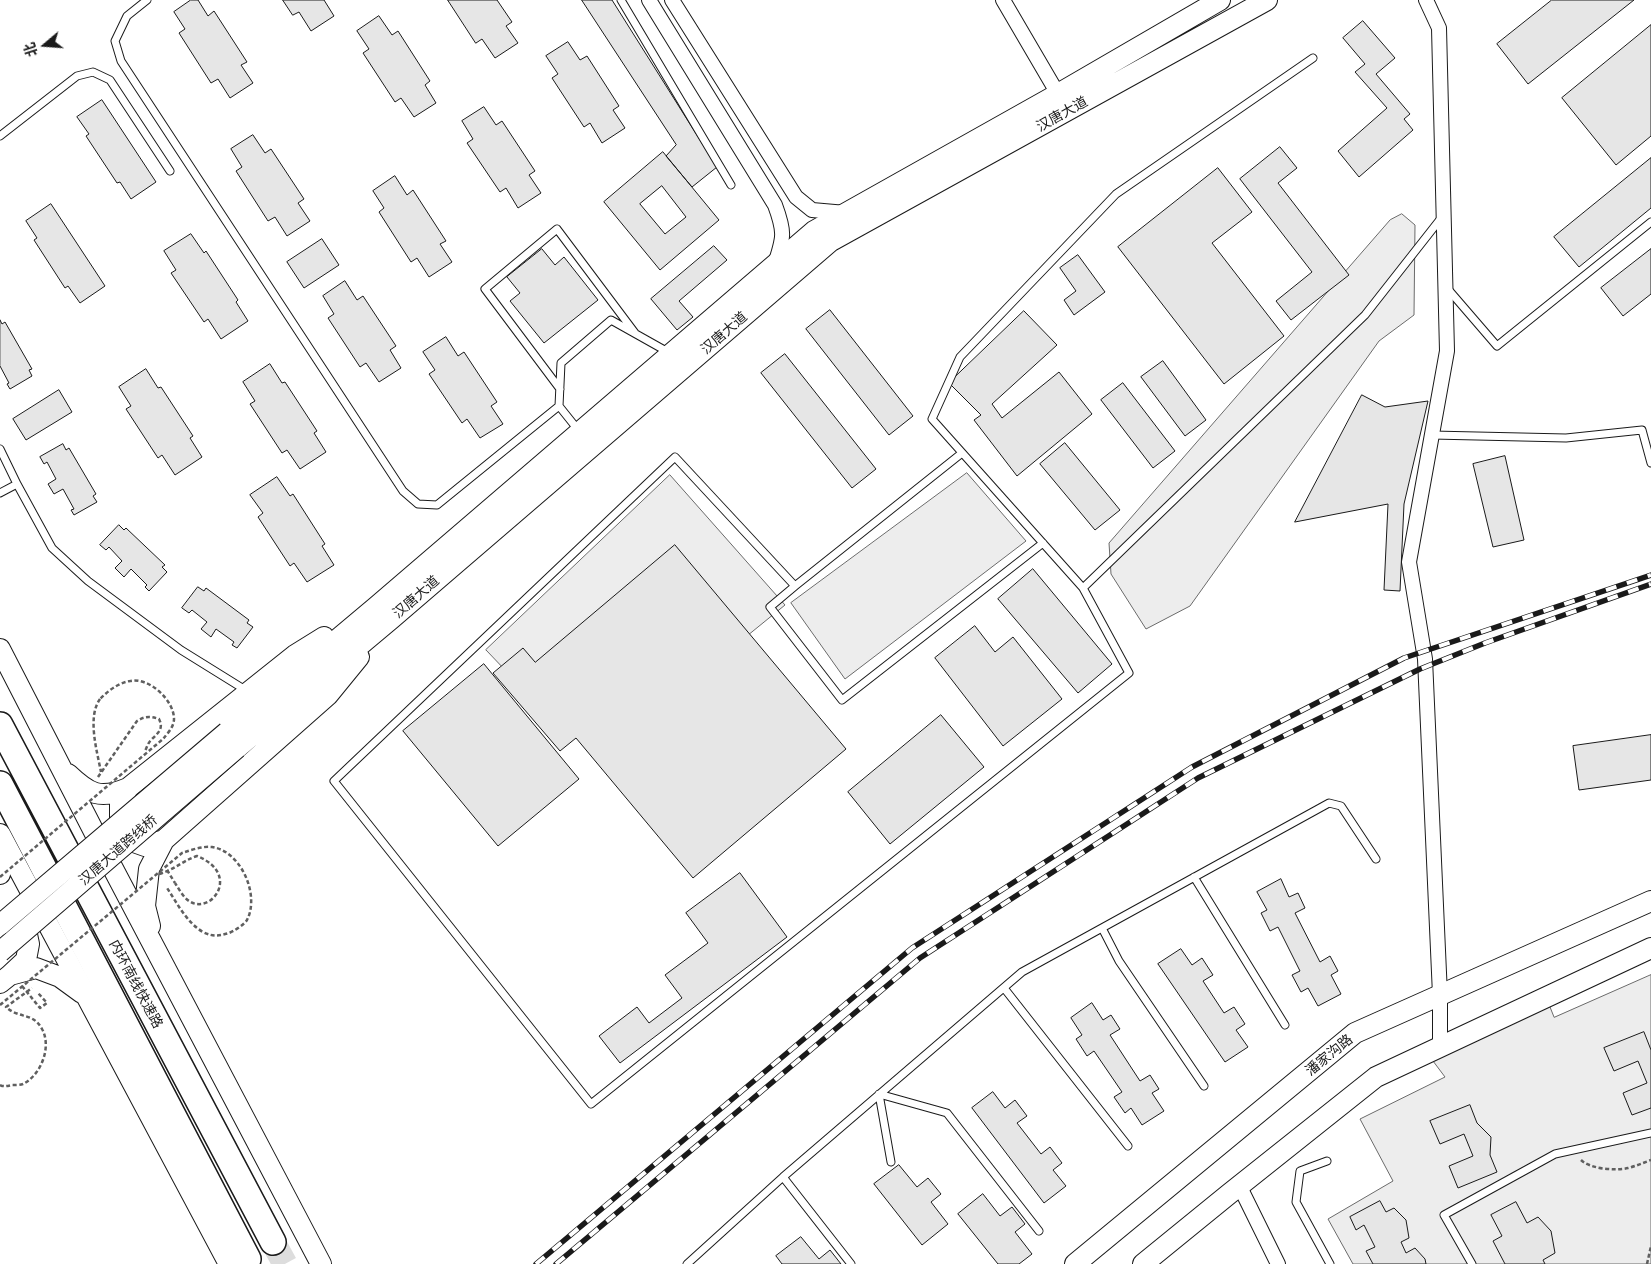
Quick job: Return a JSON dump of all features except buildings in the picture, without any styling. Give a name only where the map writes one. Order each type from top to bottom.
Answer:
[{"type":"highway","name":"内环南线快速路","points":[[0,725],[273,1242]]},
{"type":"highway","name":"内环南线快速路","points":[[0,784],[239,1262]]},
{"type":"main road","name":"汉唐大道","points":[[383,613],[580,432],[814,231],[1058,94],[1220,0]]},
{"type":"main road","name":"汉唐大道","points":[[232,740],[831,241],[1257,2]]},
{"type":"main road","points":[[62,769],[84,789],[100,794],[114,794],[128,788],[295,654],[383,613]]},
{"type":"main road","points":[[157,952],[145,906],[149,869],[164,840],[328,695],[383,613]]},
{"type":"main road","points":[[0,650],[321,1264]]},
{"type":"main road","name":"汉唐大道跨线桥","points":[[0,925],[232,740]]},
{"type":"main road","name":"汉唐大道跨线桥","points":[[0,952],[232,740]]},
{"type":"main road","points":[[128,788],[120,804],[120,826],[131,841],[145,846],[164,840]]},
{"type":"main road","points":[[0,834],[87,996],[239,1262]]},
{"type":"main road","points":[[0,854],[2,862],[0,875]]},
{"type":"main road","name":"潘家沟路","points":[[1075,1264],[1355,1033],[1651,901]]},
{"type":"main road","points":[[0,918],[15,919],[25,925],[29,944],[26,960],[11,981]]},
{"type":"main road","points":[[1143,1264],[1376,1077],[1651,948]]},
{"type":"main road","points":[[11,981],[36,968],[60,977],[87,996]]},
{"type":"street","points":[[649,0],[775,205],[782,224],[783,242],[775,265]]},
{"type":"street","points":[[672,0],[796,197],[812,210],[847,213]]},
{"type":"street","points":[[1003,0],[1058,94]]},
{"type":"street","points":[[1426,0],[1439,28],[1447,351],[1409,562],[1425,659],[1440,995],[1440,1047]]},
{"type":"street","points":[[1239,1186],[1278,1264]]},
{"type":"lane","points":[[147,0],[127,16],[115,41],[121,61],[403,491],[418,504],[437,505],[559,406]]},
{"type":"lane","points":[[620,0],[731,185]]},
{"type":"lane","points":[[795,586],[675,458],[334,781],[591,1104],[1129,673],[1083,588],[932,419],[960,357],[1116,194],[1313,58]]},
{"type":"lane","points":[[0,136],[77,76],[93,72],[110,80],[170,171]]},
{"type":"lane","points":[[1083,588],[1365,315],[1444,215]]},
{"type":"lane","points":[[1446,286],[1497,346],[1651,222]]},
{"type":"lane","points":[[560,389],[485,289],[556,228],[637,335]]},
{"type":"lane","points":[[580,432],[559,406],[561,363],[611,320],[671,354]]},
{"type":"lane","points":[[1432,435],[1566,438],[1642,430],[1651,463]]},
{"type":"lane","points":[[0,449],[52,548],[88,581],[182,650],[249,692]]},
{"type":"lane","points":[[962,453],[770,607],[842,700],[1043,543]]},
{"type":"lane","points":[[0,493],[18,484]]},
{"type":"lane","points":[[687,1264],[783,1177],[1022,972],[1329,803],[1341,806],[1376,859]]},
{"type":"lane","points":[[1194,877],[1285,1025]]},
{"type":"lane","points":[[1102,928],[1119,961],[1204,1086]]},
{"type":"lane","points":[[1004,988],[1128,1146]]},
{"type":"lane","points":[[879,1094],[891,1162]]},
{"type":"lane","points":[[879,1094],[947,1114],[1039,1231]]},
{"type":"lane","points":[[1472,1264],[1444,1215],[1555,1154],[1651,1133]]},
{"type":"lane","points":[[1327,1161],[1300,1171],[1296,1202],[1330,1264]]},
{"type":"lane","points":[[783,1177],[851,1264]]},
{"type":"path","points":[[0,875],[143,757],[163,740],[171,730],[174,719],[169,703],[160,692],[148,684],[132,680],[109,690],[96,704],[93,720],[101,773]]},
{"type":"path","points":[[89,790],[137,721],[152,716],[159,719],[162,724],[161,729],[150,741],[143,757]]},
{"type":"path","points":[[0,1005],[11,981],[157,874],[182,853],[195,848],[211,847],[224,851],[236,860],[246,878],[252,901],[247,921],[233,932],[216,937],[202,931],[188,919],[167,888]]},
{"type":"path","points":[[157,874],[170,871],[185,860],[197,856],[216,867],[220,879],[219,889],[214,898],[206,903],[196,904],[188,901],[175,883]]},
{"type":"path","points":[[11,981],[40,1008],[47,1003],[38,993]]},
{"type":"path","points":[[6,1008],[37,984]]},
{"type":"path","points":[[0,1000],[14,1014],[28,1016],[38,1023],[44,1031],[45,1043],[44,1056],[38,1071],[23,1084],[0,1085]]},
{"type":"path","points":[[1572,1150],[1585,1163],[1600,1168],[1626,1169],[1651,1160]]},
{"type":"path","points":[[1648,1264],[1651,1246]]},
{"type":"shaded area","points":[[1402,214],[1415,225],[1414,315],[1379,341],[1190,606],[1146,629],[1111,574],[1109,543],[1390,220]]},
{"type":"shaded area","points":[[967,473],[1026,541],[845,679],[791,603]]},
{"type":"shaded area","points":[[670,475],[785,605],[742,640],[528,694],[486,650]]},
{"type":"shaded area","points":[[1651,975],[1651,1264],[1353,1264],[1328,1219],[1393,1181],[1360,1119],[1445,1077],[1427,1053],[1546,997],[1554,1017]]},
{"type":"tunnel","points":[[273,1242],[285,1264]]},
{"type":"railway","points":[[536,1264],[912,948],[1192,767],[1404,658],[1651,575]]},
{"type":"railway","points":[[556,1264],[920,958],[1198,778],[1420,669],[1485,643],[1651,584]]}]
